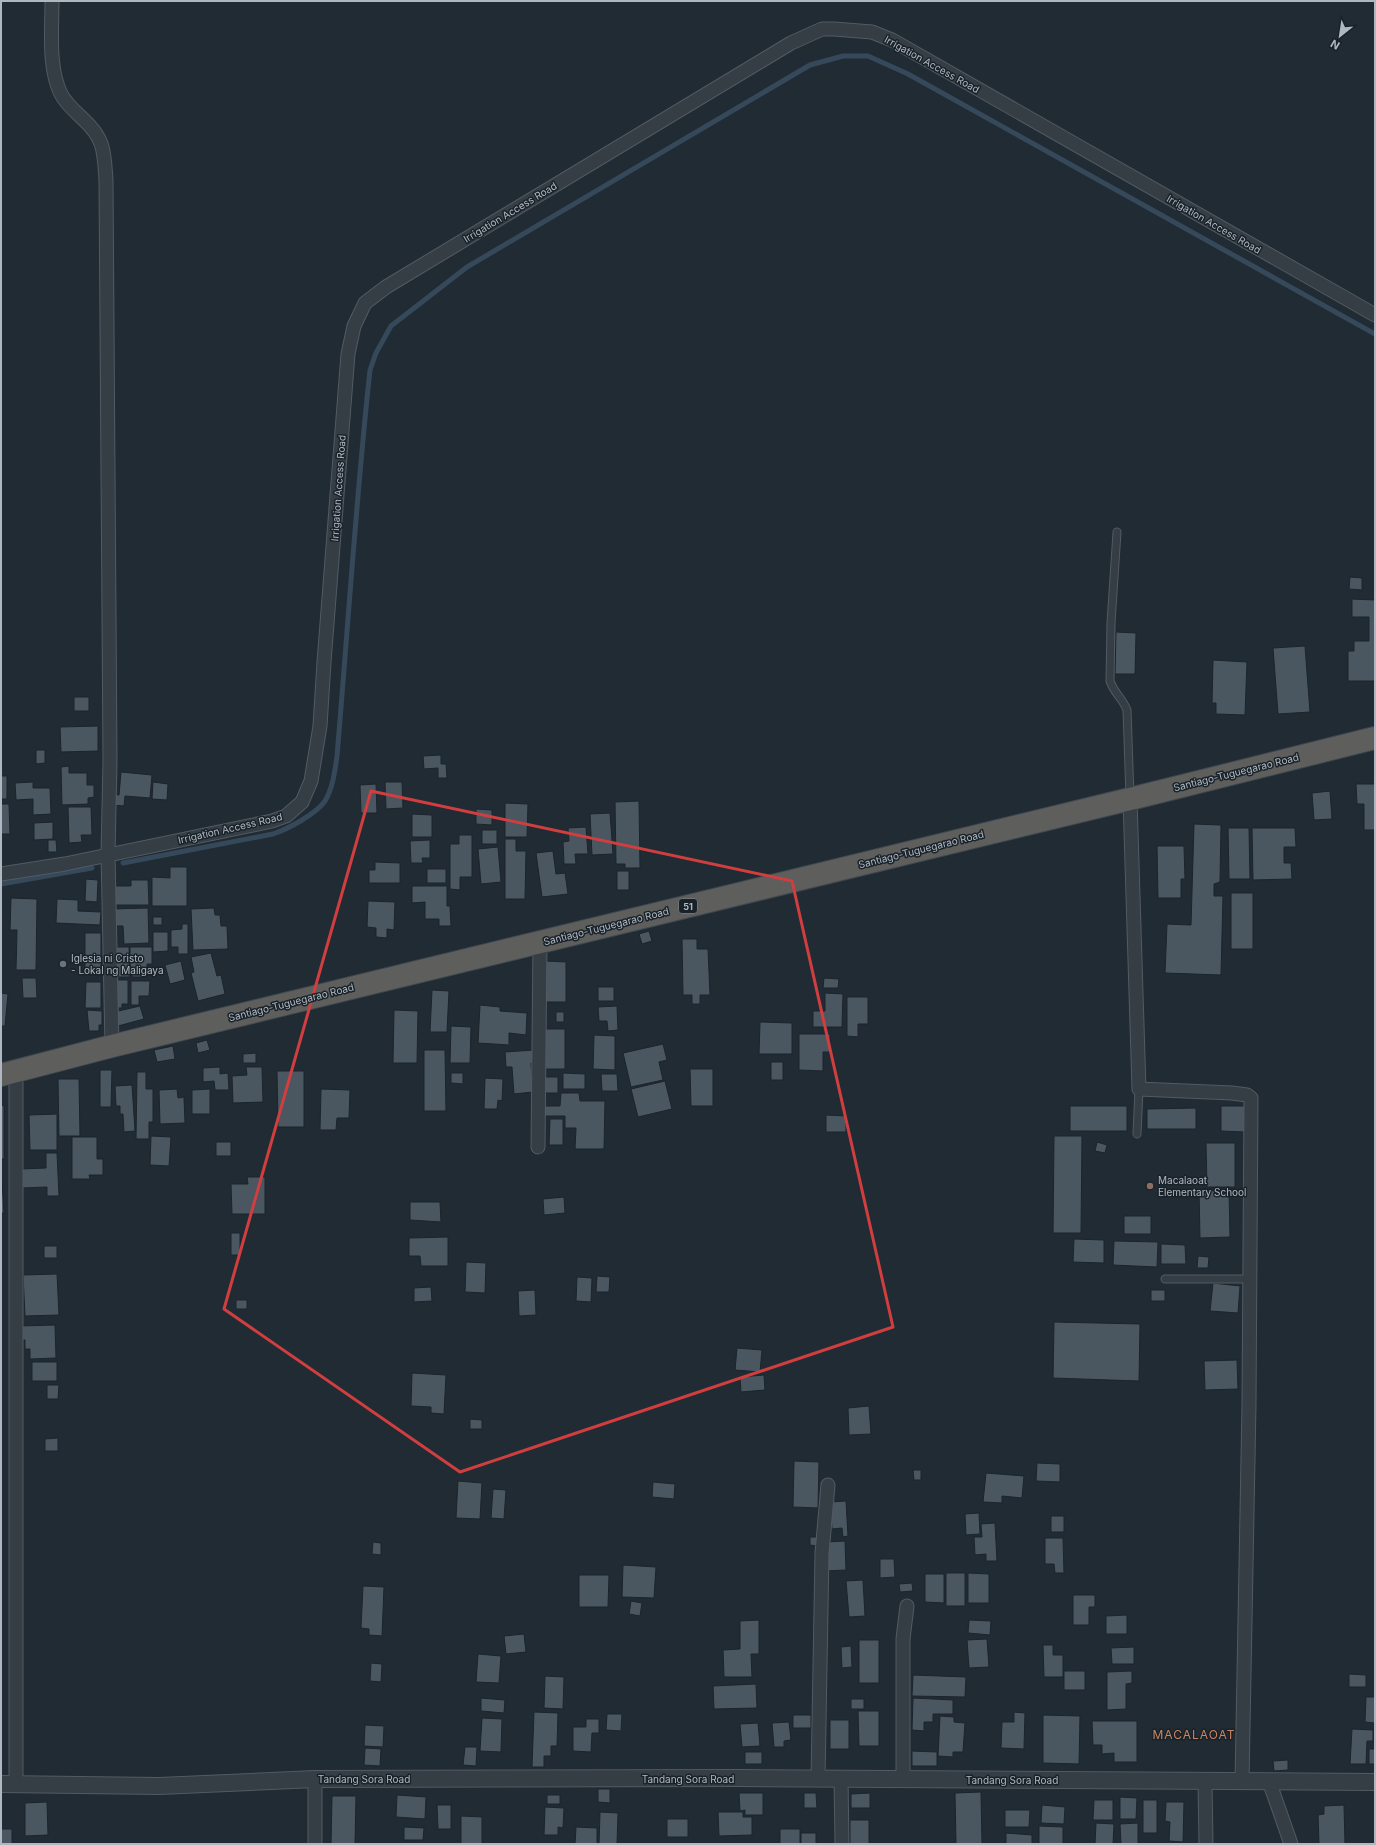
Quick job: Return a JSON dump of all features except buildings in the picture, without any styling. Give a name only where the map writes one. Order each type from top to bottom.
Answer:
[{"type":"highway","name":"Santiago-Tuguegarao Road","points":[[9,1073],[112,1046],[1130,799],[1375,738]]},
{"type":"street","points":[[52,1],[51,34],[55,78],[61,96],[90,126],[103,147],[106,180],[110,761],[108,854],[112,1046]]},
{"type":"street","name":"Irrigation Access Road","points":[[1,874],[66,864],[108,854],[272,821],[286,816],[302,802],[311,781],[320,726],[348,354],[354,326],[365,303],[386,287],[791,43],[822,29],[872,32],[892,40],[1375,315]]},
{"type":"street","points":[[1130,799],[1138,1089],[1247,1094],[1251,1098],[1250,1279],[1242,1781]]},
{"type":"street","points":[[538,1147],[540,942]]},
{"type":"street","points":[[9,1073],[9,1784]]},
{"type":"street","points":[[818,1779],[822,1553],[828,1485]]},
{"type":"street","points":[[903,1780],[903,1639],[907,1606]]},
{"type":"street","points":[[315,1779],[315,1844]]},
{"type":"street","name":"Tandang Sora Road","points":[[9,1784],[159,1786],[315,1779],[841,1779],[1375,1782]]},
{"type":"street","points":[[841,1779],[842,1844]]},
{"type":"street","points":[[1269,1781],[1291,1844]]},
{"type":"street","points":[[1205,1782],[1206,1844]]},
{"type":"lane","points":[[1117,532],[1111,623],[1110,681],[1112,688],[1127,710],[1130,799]]},
{"type":"lane","points":[[1137,1134],[1138,1089]]},
{"type":"lane","points":[[1165,1279],[1250,1279]]},
{"type":"highlighted area","points":[[371,791],[792,881],[893,1327],[460,1472],[224,1309]]},
{"type":"waterway","points":[[123,863],[273,834],[286,829],[309,816],[321,806],[328,796],[337,756],[356,514],[370,370],[376,353],[391,326],[467,267],[810,65],[843,56],[868,56],[908,74],[1375,334]]},
{"type":"waterway","points":[[1,884],[92,868]]},
{"type":"place","name":"Iglesia ni Cristo - Lokal ng Maligaya","points":[[63,964]]},
{"type":"place","name":"Macalaoat Elementary School","points":[[1150,1186]]},
{"type":"district","name":"MACALAOAT","points":[[1194,1734]]}]
